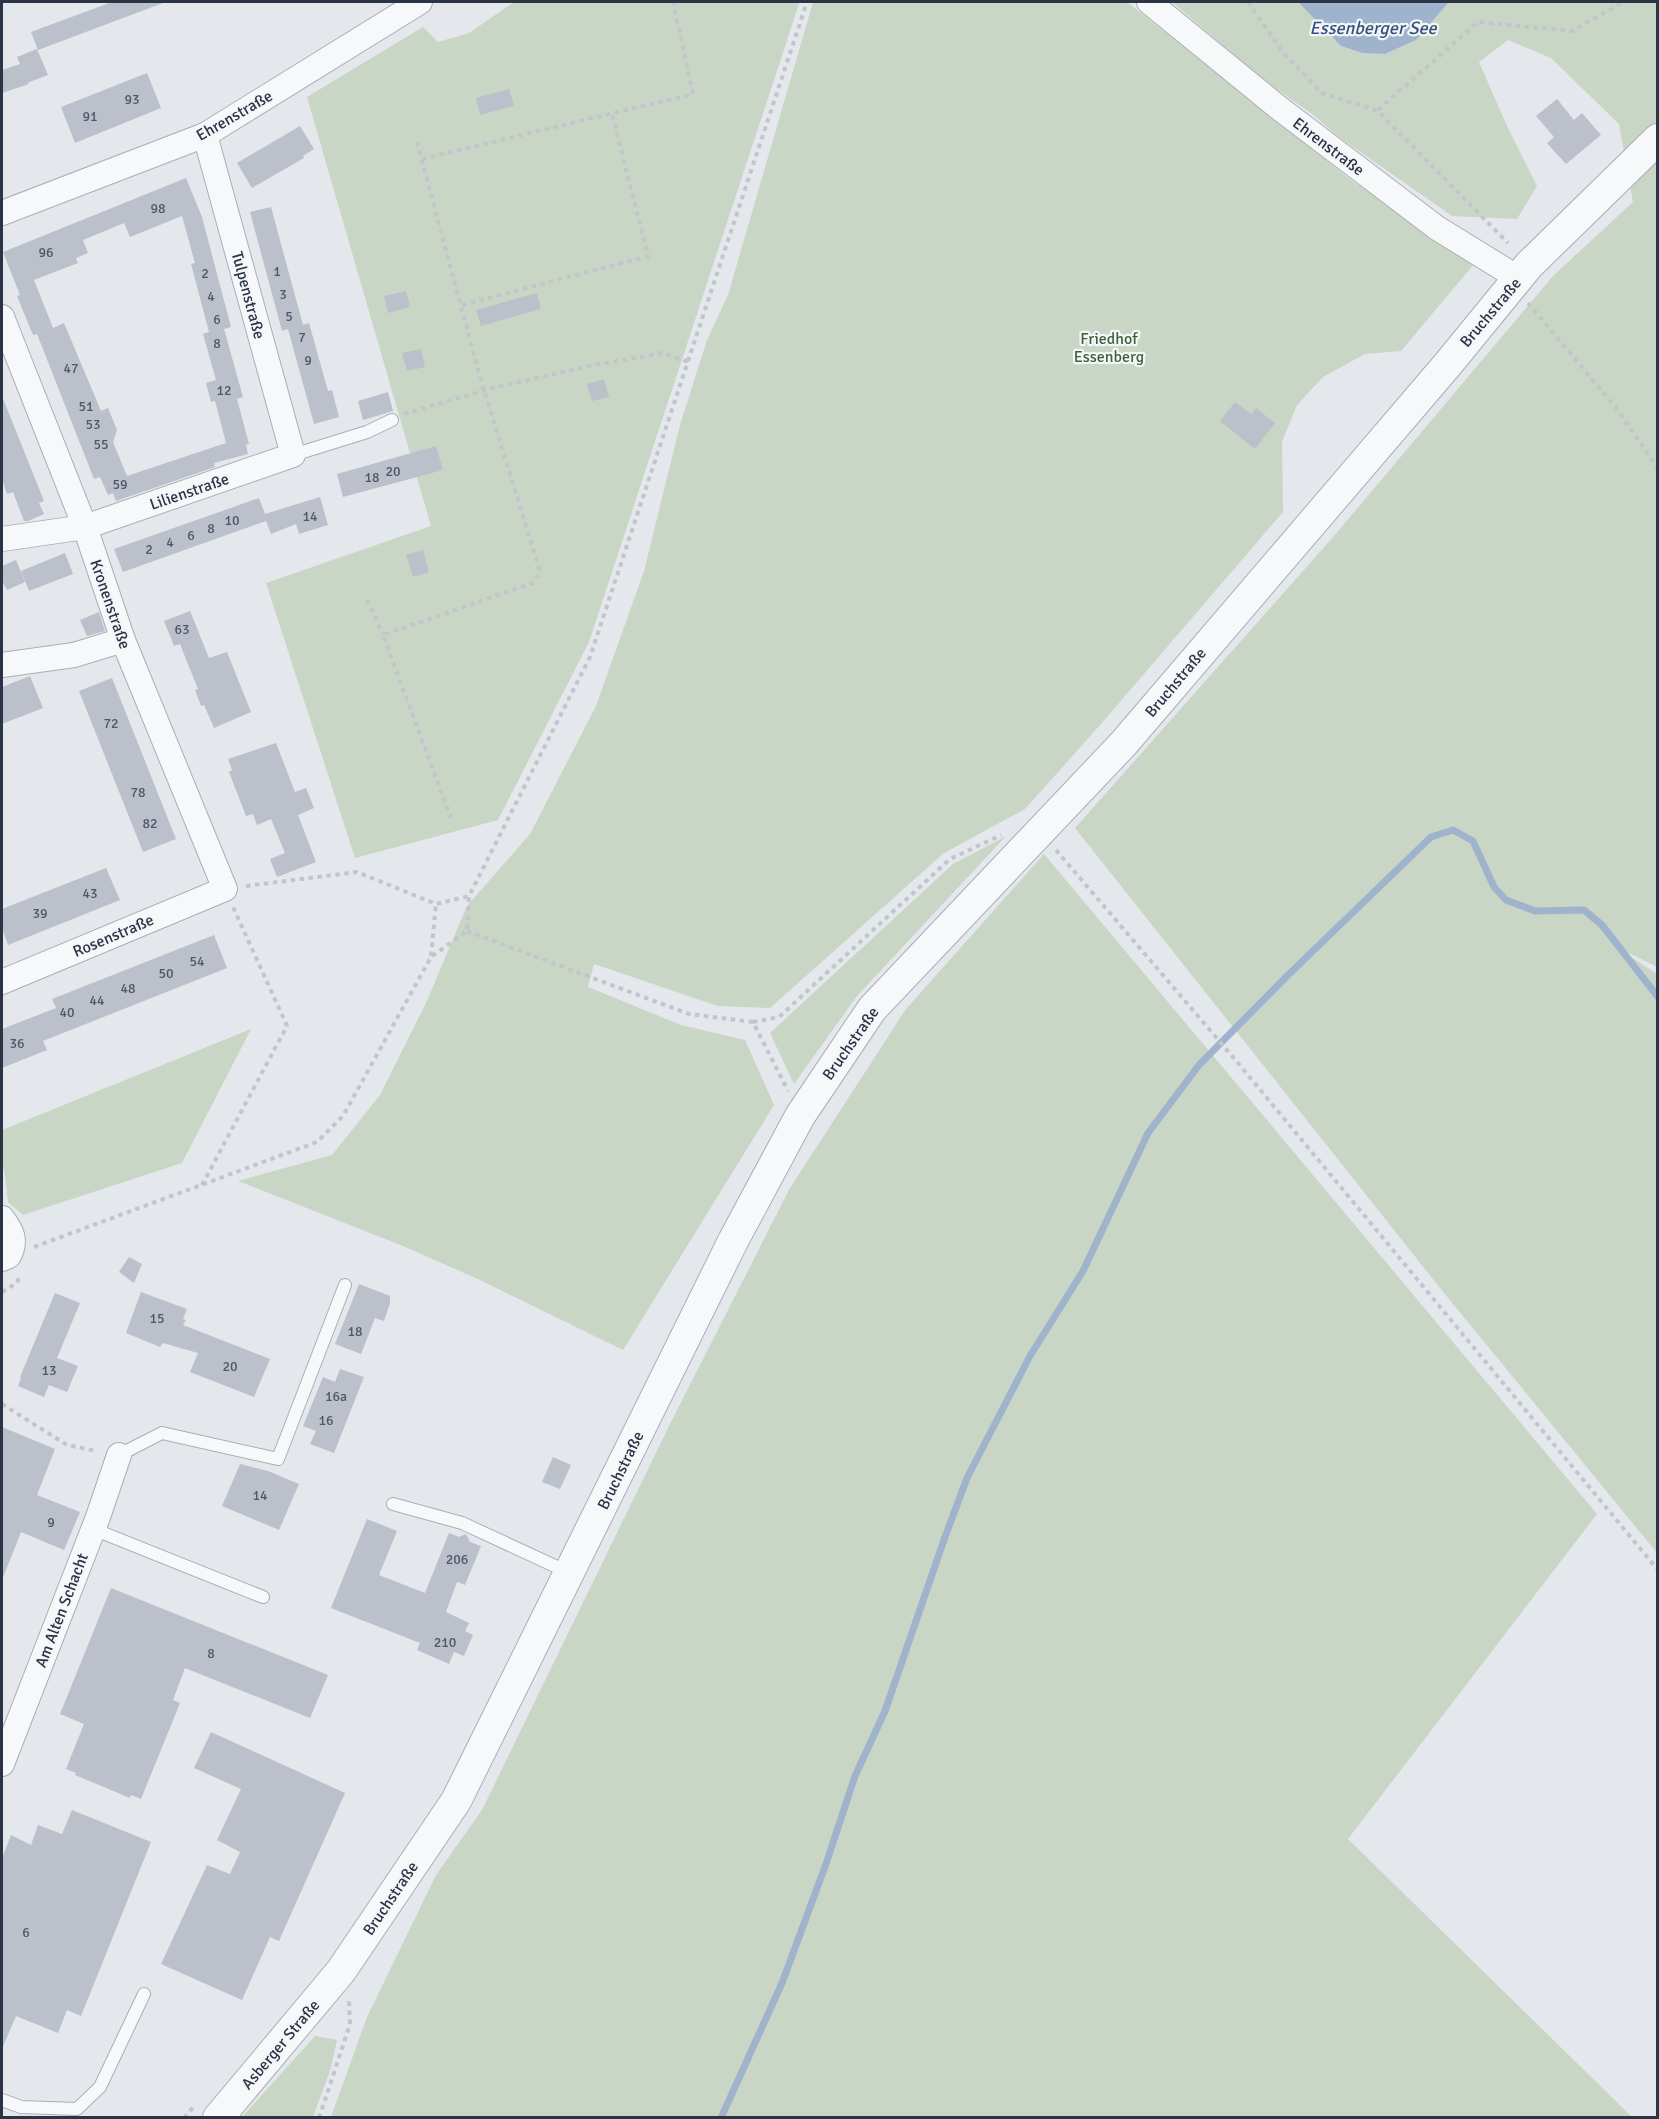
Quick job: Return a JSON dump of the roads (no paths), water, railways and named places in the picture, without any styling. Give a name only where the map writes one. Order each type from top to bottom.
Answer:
[{"type":"street","name":"Ehrenstraße","points":[[2,213],[205,135],[420,2]]},
{"type":"street","name":"Ehrenstraße","points":[[1149,2],[1280,108],[1437,228],[1520,276]]},
{"type":"street","name":"Tulpenstraße","points":[[205,135],[292,455]]},
{"type":"street","name":"Bruchstraße","points":[[341,1971],[456,1801],[733,1241],[800,1116],[872,1009],[1025,831],[1124,743],[1520,276],[1658,139]]},
{"type":"street","name":"Kronenstraße","points":[[2,317],[85,527],[123,640],[225,889]]},
{"type":"street","name":"Lilienstraße","points":[[2,539],[85,527],[292,455]]},
{"type":"street","points":[[2,665],[74,655],[123,640]]},
{"type":"street","name":"Rosenstraße","points":[[2,982],[225,889]]},
{"type":"street","points":[[2,1218],[9,1228],[7,1253]]},
{"type":"street","name":"Am Alten Schacht","points":[[2,1764],[93,1529],[118,1455]]},
{"type":"street","name":"Asberger Straße","points":[[218,2118],[341,1971]]},
{"type":"lane","points":[[292,455],[367,432],[392,420]]},
{"type":"lane","points":[[118,1455],[162,1433],[278,1459],[345,1285]]},
{"type":"lane","points":[[393,1504],[462,1522],[570,1573]]},
{"type":"lane","points":[[93,1529],[263,1597]]},
{"type":"lane","points":[[2,2100],[21,2107],[77,2109],[100,2087],[144,1994]]},
{"type":"water","name":"Essenberger See","points":[[1298,2],[1449,2],[1416,40],[1385,54],[1362,53],[1341,46]]},
{"type":"waterway","points":[[721,2118],[782,1983],[826,1864],[855,1776],[885,1711],[967,1478],[1030,1356],[1083,1271],[1148,1133],[1199,1065],[1431,837],[1453,830],[1473,841],[1494,887],[1506,900],[1535,911],[1584,910],[1602,925],[1658,997]]},
{"type":"park label","name":"Friedhof Essenberg","points":[[1109,347]]}]
